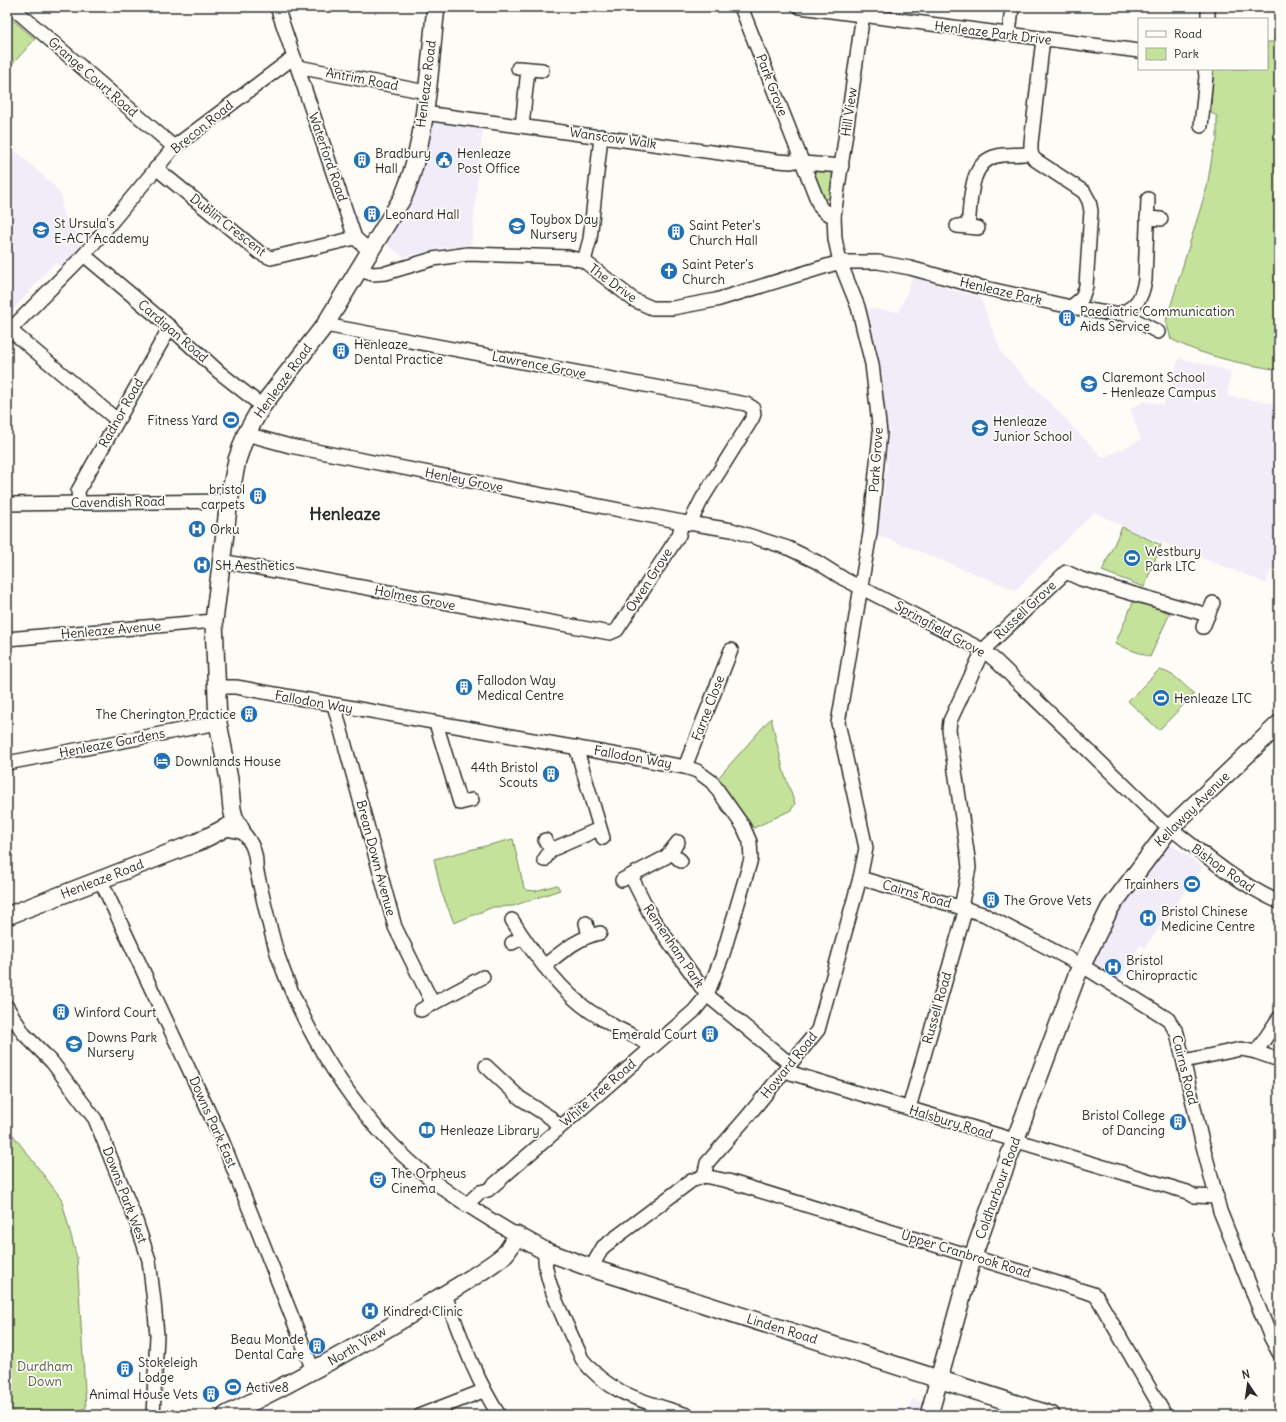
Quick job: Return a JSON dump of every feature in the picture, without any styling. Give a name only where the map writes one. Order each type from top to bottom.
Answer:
[{"type":"main road","name":"Henleaze Road","points":[[7,916],[198,842],[230,837],[240,830],[244,816],[242,806],[229,779],[218,723],[214,621],[229,501],[237,460],[246,434],[262,406],[325,325],[360,270],[403,197],[410,181],[424,113],[436,7]]},
{"type":"main road","name":"Kellaway Avenue","points":[[1081,965],[1113,901],[1170,828],[1279,724]]},
{"type":"main road","name":"Coldharbour Road","points":[[929,1415],[973,1256],[1081,965]]},
{"type":"main road","name":"North View","points":[[226,1415],[313,1370],[445,1295],[503,1255],[511,1246],[516,1236]]},
{"type":"main road","name":"Linden Road","points":[[516,1236],[545,1251],[590,1268],[939,1378],[1051,1415]]},
{"type":"street","name":"Grange Court Road","points":[[12,7],[174,147]]},
{"type":"street","name":"Waterford Road","points":[[277,7],[355,238],[370,252]]},
{"type":"street","name":"Park Grove","points":[[741,7],[820,207],[826,213],[834,216],[835,240],[840,262],[858,307],[872,364],[880,433],[870,532],[838,723]]},
{"type":"street","name":"Henleaze Park Drive","points":[[800,7],[863,12],[1043,39],[1138,51]]},
{"type":"street","points":[[1008,34],[1012,7]]},
{"type":"street","points":[[1208,7],[1208,18]]},
{"type":"street","name":"Hill View","points":[[834,216],[863,12]]},
{"type":"street","points":[[1043,39],[1031,153],[1034,159],[1084,192],[1089,201],[1091,223],[1086,286],[1082,298],[1071,307]]},
{"type":"street","name":"Brecon Road","points":[[9,332],[84,255],[174,147],[296,62]]},
{"type":"street","name":"Antrim Road","points":[[296,62],[426,92]]},
{"type":"street","points":[[522,126],[523,69],[542,70]]},
{"type":"street","points":[[1201,126],[1206,76],[1205,70]]},
{"type":"street","name":"Wanscow Walk","points":[[424,113],[778,161],[802,162]]},
{"type":"street","points":[[584,261],[590,240],[601,136]]},
{"type":"street","points":[[968,227],[973,182],[980,166],[985,161],[995,156],[1016,156],[1031,153]]},
{"type":"street","points":[[802,162],[842,166]]},
{"type":"street","name":"Dublin Crescent","points":[[156,168],[260,253],[271,258],[355,238]]},
{"type":"street","points":[[1122,313],[1138,303],[1143,292],[1145,280],[1148,199]]},
{"type":"street","points":[[1147,218],[1161,219]]},
{"type":"street","name":"The Drive","points":[[360,270],[373,274],[386,273],[433,259],[468,254],[568,257],[584,261],[634,300],[652,308],[673,308],[716,300],[840,262]]},
{"type":"street","name":"Cardigan Road","points":[[84,255],[170,327],[219,372],[262,406]]},
{"type":"street","name":"Henleaze Park","points":[[840,262],[878,262],[910,268],[976,286],[1071,307],[1112,314],[1122,313],[1158,332]]},
{"type":"street","name":"Lawrence Grove","points":[[325,325],[746,404],[753,408]]},
{"type":"street","name":"Radnor Road","points":[[78,502],[78,491],[170,327]]},
{"type":"street","points":[[9,332],[117,420]]},
{"type":"street","name":"Owen Grove","points":[[610,633],[617,630],[702,499],[752,419],[754,414],[753,408]]},
{"type":"street","name":"Henley Grove","points":[[246,434],[298,447],[686,522]]},
{"type":"street","name":"Cavendish Road","points":[[7,504],[229,501]]},
{"type":"street","name":"Springfield Grove","points":[[686,522],[732,530],[761,538],[816,562],[983,650],[1170,828]]},
{"type":"street","name":"Holmes Grove","points":[[221,561],[610,633]]},
{"type":"street","name":"Russell Grove","points":[[963,907],[969,868],[949,730],[950,721],[983,650],[1066,572],[1081,579],[1206,621],[1213,603]]},
{"type":"street","name":"Henleaze Avenue","points":[[7,639],[214,621]]},
{"type":"street","name":"Farne Close","points":[[685,767],[731,650]]},
{"type":"street","name":"Fallodon Way","points":[[216,687],[236,688],[576,746],[697,770],[712,782],[743,826],[750,842],[751,859],[723,954],[707,995]]},
{"type":"street","name":"Brean Down Avenue","points":[[334,705],[395,927],[427,1007],[483,978]]},
{"type":"street","name":"Henleaze Gardens","points":[[7,763],[218,723]]},
{"type":"street","points":[[436,723],[460,803],[472,800]]},
{"type":"street","name":"Howard Road","points":[[704,1176],[707,1163],[818,1030],[860,878],[866,848],[838,723]]},
{"type":"street","points":[[547,850],[601,834],[576,746]]},
{"type":"street","name":"Bishop Road","points":[[1170,828],[1254,891],[1279,902]]},
{"type":"street","points":[[240,830],[251,841],[256,861],[256,868],[283,967],[308,1027],[349,1092],[377,1127],[406,1158],[466,1205],[516,1236]]},
{"type":"street","name":"Remenham Park","points":[[681,861],[675,847],[666,857],[626,878],[652,918],[707,995]]},
{"type":"street","name":"Cairns Road","points":[[860,878],[983,914],[1081,965],[1122,992],[1168,1019],[1177,1033],[1217,1197],[1265,1324],[1279,1353]]},
{"type":"street","name":"Downs Park East","points":[[100,879],[222,1140],[313,1370]]},
{"type":"street","name":"Russell Road","points":[[909,1108],[963,907]]},
{"type":"street","points":[[512,920],[517,940],[589,1010],[615,1027],[644,1041],[651,1048]]},
{"type":"street","points":[[544,966],[570,945],[592,931]]},
{"type":"street","points":[[707,995],[788,1066]]},
{"type":"street","name":"White Tree Road","points":[[466,1205],[480,1192],[488,1190],[694,1011],[707,995]]},
{"type":"street","name":"Downs Park West","points":[[7,1007],[24,1034],[52,1062],[95,1119],[135,1218],[149,1260],[154,1302],[157,1335],[153,1415]]},
{"type":"street","points":[[1256,1052],[1279,1018]]},
{"type":"street","points":[[1184,1061],[1242,1049],[1279,1060]]},
{"type":"street","points":[[486,1066],[520,1098],[551,1118],[559,1127]]},
{"type":"street","name":"Halsbury Road","points":[[788,1066],[791,1072],[1187,1192],[1194,1196],[1217,1197]]},
{"type":"street","points":[[590,1268],[596,1257],[607,1244],[691,1181],[704,1176]]},
{"type":"street","name":"Upper Cranbrook Road","points":[[704,1176],[728,1180],[1093,1294],[1097,1297],[1165,1415]]},
{"type":"street","points":[[1187,1192],[1202,1188],[1212,1181]]},
{"type":"street","name":"White Tree Road","points":[[480,1213],[488,1190]]},
{"type":"street","points":[[545,1251],[544,1259],[548,1279],[582,1359],[588,1367],[621,1393],[687,1415]]},
{"type":"street","points":[[445,1295],[483,1391],[499,1415]]},
{"type":"street","points":[[421,1415],[483,1391]]},
{"type":"shaded area","points":[[429,119],[483,127],[471,245],[441,248],[403,257],[386,244],[418,187]]},
{"type":"shaded area","name":"St Ursula's E-ACT Academy","points":[[16,151],[55,187],[62,197],[62,211],[67,221],[81,239],[83,248],[58,266],[55,262],[7,317],[7,158]]},
{"type":"shaded area","name":"Henleaze Junior School","points":[[913,277],[955,291],[980,297],[1002,354],[1103,458],[1141,440],[1130,409],[1145,401],[1164,405],[1179,358],[1231,371],[1227,396],[1279,404],[1279,552],[1266,583],[1135,532],[1094,512],[1016,590],[878,535],[887,466],[886,416],[880,360],[867,308],[899,312]]},
{"type":"shaded area","points":[[1170,844],[1203,867],[1145,947],[1140,945],[1116,986],[1084,967],[1119,905]]},
{"type":"shaded area","points":[[912,1399],[938,1407],[936,1415],[907,1415]]},
{"type":"green space","points":[[7,15],[35,39],[7,70]]},
{"type":"green space","points":[[1268,42],[1279,42],[1279,370],[1224,359],[1197,351],[1171,339],[1166,321],[1207,187],[1213,151],[1217,141],[1217,116],[1211,113],[1213,70],[1268,70]]},
{"type":"green space","points":[[809,169],[836,172],[834,196],[829,200],[821,196]]},
{"type":"green space","name":"Westbury Park LTC","points":[[1122,527],[1161,545],[1144,587],[1102,571]]},
{"type":"green space","points":[[1134,600],[1170,613],[1150,657],[1115,644]]},
{"type":"green space","name":"Henleaze LTC","points":[[1159,670],[1174,676],[1194,694],[1159,730],[1128,701]]},
{"type":"green space","points":[[771,718],[784,773],[795,804],[791,810],[754,828],[718,778]]},
{"type":"green space","points":[[513,839],[524,888],[526,890],[535,891],[557,885],[560,890],[513,906],[493,907],[454,923],[441,891],[434,859]]},
{"type":"green space","name":"Durdham Down","points":[[7,1127],[61,1198],[77,1258],[86,1408],[57,1414],[35,1416],[15,1413],[7,1409]]},
{"type":"place","name":"Bradbury Hall","points":[[362,160]]},
{"type":"place","name":"Henleaze Post Office","points":[[444,160]]},
{"type":"place","name":"Leonard Hall","points":[[372,214]]},
{"type":"place","name":"Toybox Day Nursery","points":[[517,226]]},
{"type":"place","name":"St Ursula's E-ACT Academy","points":[[41,230]]},
{"type":"place","name":"Saint Peter's Church Hall","points":[[676,232]]},
{"type":"place","name":"Saint Peter's Church","points":[[669,271]]},
{"type":"place","name":"Paediatric Communication Aids Service","points":[[1067,318]]},
{"type":"place","name":"Henleaze Dental Practice","points":[[341,351]]},
{"type":"place","name":"Claremont School - Henleaze Campus","points":[[1089,384]]},
{"type":"place","name":"Fitness Yard","points":[[231,420]]},
{"type":"place","name":"Henleaze Junior School","points":[[980,428]]},
{"type":"place","name":"bristol carpets","points":[[258,496]]},
{"type":"place","name":"Orku","points":[[197,529]]},
{"type":"place","name":"Westbury Park LTC","points":[[1132,558]]},
{"type":"place","name":"SH Aesthetics","points":[[202,565]]},
{"type":"place","name":"Fallodon Way Medical Centre","points":[[464,687]]},
{"type":"place","name":"Henleaze LTC","points":[[1161,698]]},
{"type":"place","name":"The Cherington Practice","points":[[249,714]]},
{"type":"place","name":"Downlands House","points":[[162,761]]},
{"type":"place","name":"44th Bristol Scouts","points":[[551,774]]},
{"type":"place","name":"Trainhers","points":[[1192,884]]},
{"type":"place","name":"The Grove Vets","points":[[991,900]]},
{"type":"place","name":"Bristol Chinese Medicine Centre","points":[[1148,918]]},
{"type":"place","name":"Bristol Chiropractic","points":[[1113,967]]},
{"type":"place","name":"Winford Court","points":[[61,1012]]},
{"type":"place","name":"Emerald Court","points":[[710,1034]]},
{"type":"place","name":"Downs Park Nursery","points":[[74,1044]]},
{"type":"place","name":"Bristol College of Dancing","points":[[1178,1122]]},
{"type":"place","name":"Henleaze Library","points":[[427,1130]]},
{"type":"place","name":"The Orpheus Cinema","points":[[378,1180]]},
{"type":"place","name":"Kindred Clinic","points":[[370,1311]]},
{"type":"place","name":"Beau Monde Dental Care","points":[[317,1346]]},
{"type":"place","name":"Stokeleigh Lodge","points":[[125,1369]]},
{"type":"place","name":"Active8","points":[[233,1387]]},
{"type":"place","name":"Animal House Vets","points":[[211,1394]]},
{"type":"district","name":"Henleaze","points":[[345,514]]}]
